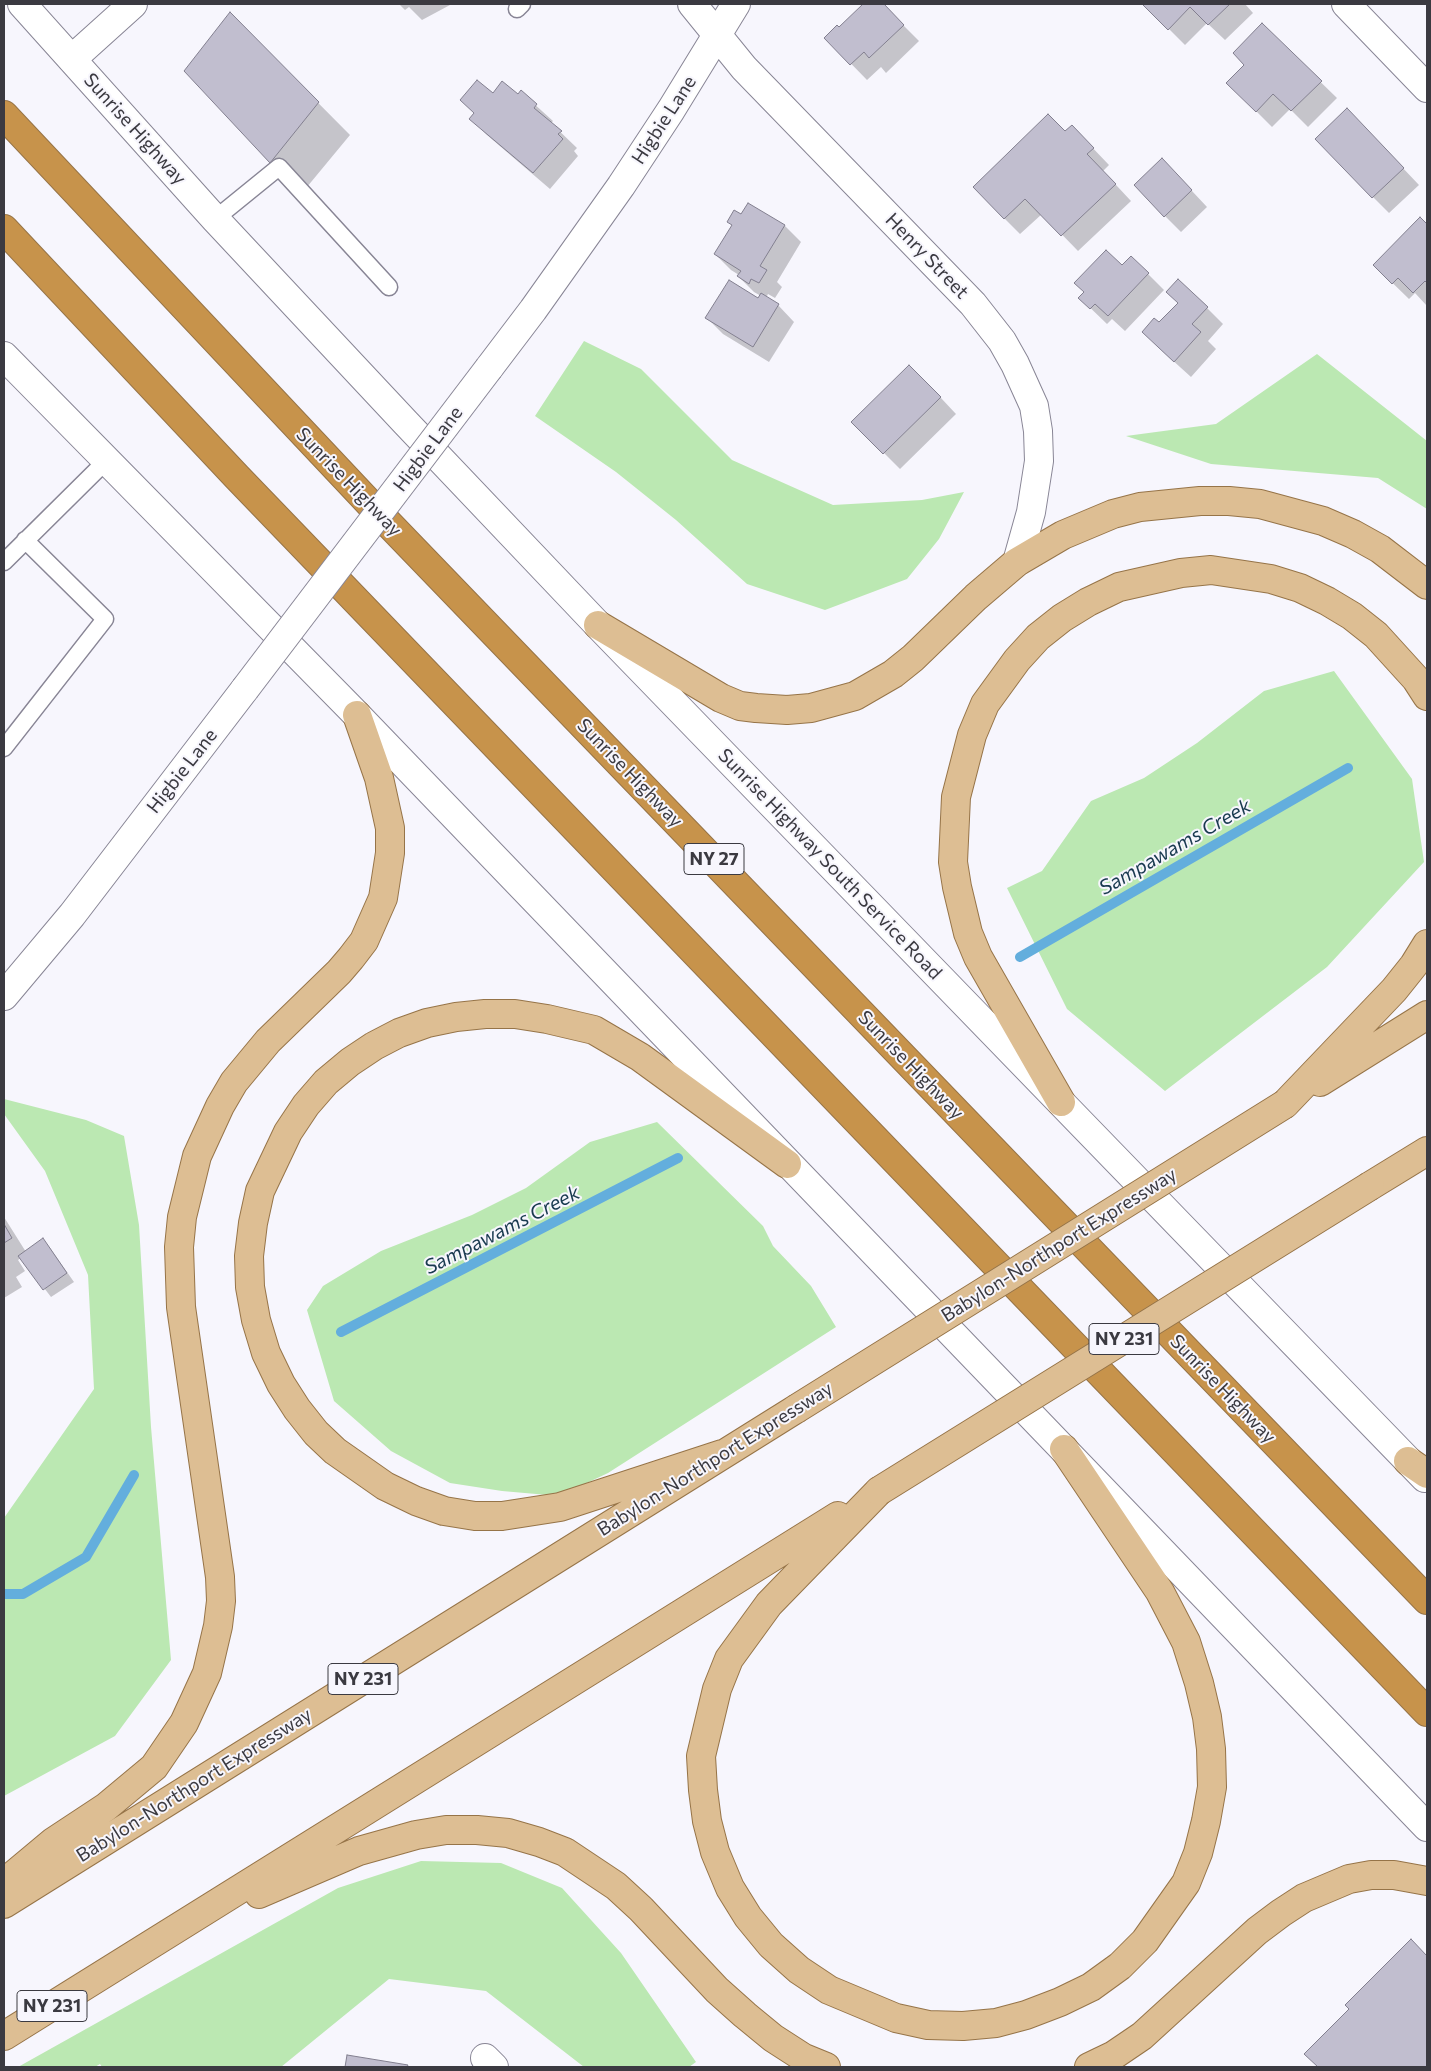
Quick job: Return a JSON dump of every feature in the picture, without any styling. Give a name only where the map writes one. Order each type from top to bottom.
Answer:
[{"type":"highway","name":"Sunrise Highway","points":[[4,115],[380,515],[1427,1600]]},
{"type":"highway","points":[[4,229],[244,484],[1427,1712]]},
{"type":"main road","name":"Sunrise Highway","points":[[22,4],[215,220],[598,625]]},
{"type":"main road","points":[[72,59],[133,4]]},
{"type":"main road","name":"Henry Street","points":[[692,4],[744,68],[973,304],[1002,341],[1027,388],[1034,406],[1038,430],[1039,461],[1031,512],[1017,562]]},
{"type":"main road","name":"Higbie Lane","points":[[4,996],[72,915],[533,310],[621,186],[718,36],[736,4]]},
{"type":"main road","points":[[1346,4],[1427,88]]},
{"type":"main road","points":[[4,356],[356,715],[1427,1827]]},
{"type":"main road","points":[[598,625],[703,688],[734,703],[756,708],[787,710],[811,708],[855,696],[893,674],[913,658],[976,597],[1017,562],[1063,535],[1113,514],[1140,507],[1168,503],[1229,501],[1260,504],[1291,511],[1353,534],[1387,554],[1427,585]]},
{"type":"main road","points":[[1427,696],[1416,679],[1376,635],[1352,616],[1300,588],[1271,578],[1211,570],[1181,573],[1119,587],[1088,602],[1062,618],[1038,637],[999,682],[985,704],[972,735],[956,797],[954,862],[957,887],[968,933],[978,957],[1061,1102],[1418,1467],[1427,1480]]},
{"type":"main road","name":"Sunrise Highway South Service Road","points":[[598,625],[1061,1102]]},
{"type":"main road","points":[[4,1883],[53,1842],[106,1807],[154,1767],[184,1723],[207,1673],[218,1626],[221,1601],[220,1577],[181,1307],[179,1247],[182,1217],[197,1156],[220,1106],[234,1082],[268,1041],[352,958],[364,941],[383,898],[388,875],[390,828],[379,778],[356,715]]},
{"type":"main road","points":[[1285,1104],[1394,990],[1414,965],[1427,944]]},
{"type":"main road","points":[[722,1454],[560,1507],[502,1516],[476,1516],[444,1511],[416,1501],[385,1486],[334,1451],[316,1433],[297,1409],[281,1384],[266,1353],[256,1320],[250,1287],[249,1256],[253,1223],[260,1191],[288,1132],[306,1105],[326,1082],[350,1062],[399,1032],[427,1023],[485,1014],[515,1014],[594,1030],[640,1057],[788,1164]]},
{"type":"main road","name":"Babylon-Northport Expressway","points":[[4,1904],[1427,1015]]},
{"type":"main road","name":"NY 231","points":[[4,2036],[1427,1151]]},
{"type":"main road","points":[[879,1491],[769,1604],[730,1659],[717,1689],[701,1756],[702,1790],[707,1821],[715,1852],[730,1888],[748,1917],[771,1945],[799,1970],[829,1990],[896,2018],[928,2025],[963,2026],[996,2023],[1026,2015],[1060,2002],[1091,1987],[1120,1966],[1145,1941],[1186,1883],[1198,1854],[1212,1786],[1211,1749],[1207,1717],[1186,1642],[1160,1592],[1064,1449]]},
{"type":"main road","points":[[178,1929],[358,1851],[384,1843],[446,1830],[477,1830],[508,1834],[539,1842],[565,1852],[608,1881],[641,1909],[717,1990],[744,2015],[773,2038],[804,2058],[826,2067]]},
{"type":"main road","points":[[1089,2067],[1114,2055],[1142,2036],[1257,1931],[1281,1912],[1304,1898],[1349,1879],[1372,1874],[1394,1875],[1427,1881]]},
{"type":"lane","points":[[215,220],[278,167],[389,287]]},
{"type":"lane","points":[[4,562],[106,460]]},
{"type":"lane","points":[[4,748],[105,620],[26,540]]},
{"type":"green space","points":[[584,341],[641,369],[732,460],[833,505],[922,500],[964,492],[939,539],[907,579],[825,610],[747,584],[676,520],[616,472],[535,416]]},
{"type":"green space","points":[[1317,354],[1427,441],[1427,509],[1378,478],[1211,464],[1126,436],[1216,424]]},
{"type":"green space","points":[[1334,671],[1412,779],[1424,862],[1327,967],[1165,1091],[1067,1009],[1007,888],[1042,871],[1091,801],[1144,778],[1197,743],[1264,691]]},
{"type":"green space","points":[[4,1099],[86,1120],[124,1136],[139,1225],[151,1427],[171,1660],[115,1736],[4,1796],[4,1518],[94,1389],[88,1275],[45,1171],[4,1114]]},
{"type":"green space","points":[[657,1122],[763,1226],[773,1246],[811,1286],[836,1327],[608,1473],[559,1496],[502,1491],[450,1483],[391,1451],[334,1401],[307,1310],[323,1286],[381,1251],[472,1215],[526,1188],[590,1142]]},
{"type":"green space","points":[[421,1861],[501,1863],[562,1888],[621,1953],[696,2062],[689,2067],[584,2067],[486,1991],[389,1979],[281,2067],[102,2067],[100,2064],[95,2067],[18,2067],[338,1888]]},
{"type":"building","points":[[863,4],[884,4],[904,25],[869,58],[864,52],[850,65],[824,38],[837,25],[839,27]]},
{"type":"building","points":[[1142,4],[1230,4],[1208,25],[1190,7],[1168,30]]},
{"type":"building","points":[[230,12],[319,102],[270,163],[184,71]]},
{"type":"building","points":[[1262,23],[1322,81],[1291,111],[1273,94],[1256,112],[1226,83],[1244,65],[1233,53]]},
{"type":"building","points":[[477,80],[493,93],[502,81],[518,94],[521,90],[537,104],[534,108],[562,131],[558,134],[563,139],[533,173],[469,119],[474,113],[460,100]]},
{"type":"building","points":[[1347,108],[1404,168],[1372,198],[1315,139]]},
{"type":"building","points":[[1048,114],[1065,131],[1072,125],[1094,148],[1087,154],[1116,184],[1061,236],[1025,199],[1004,219],[973,187]]},
{"type":"building","points":[[1162,158],[1192,190],[1164,217],[1134,185]]},
{"type":"building","points":[[748,203],[785,225],[760,266],[767,270],[759,283],[751,279],[749,284],[737,276],[741,271],[714,254],[732,225],[727,222],[734,210],[741,214]]},
{"type":"building","points":[[1420,217],[1427,224],[1427,283],[1425,281],[1413,293],[1398,278],[1392,284],[1373,265]]},
{"type":"building","points":[[1106,250],[1122,265],[1131,256],[1149,273],[1108,316],[1095,304],[1090,309],[1078,298],[1084,292],[1074,283]]},
{"type":"building","points":[[1178,279],[1208,307],[1192,324],[1201,332],[1174,362],[1142,332],[1154,318],[1159,322],[1178,303],[1166,292]]},
{"type":"building","points":[[729,280],[758,298],[761,293],[779,304],[753,347],[705,318]]},
{"type":"building","points":[[909,365],[941,397],[883,454],[851,422]]},
{"type":"building","points":[[4,1224],[12,1238],[4,1243]]},
{"type":"building","points":[[43,1238],[67,1273],[43,1290],[18,1256]]},
{"type":"building","points":[[1411,1939],[1427,1956],[1427,2067],[1318,2067],[1304,2054],[1349,2009],[1345,2005]]},
{"type":"building","points":[[347,2055],[408,2065],[407,2067],[345,2067]]},
{"type":"waterway","name":"Sampawams Creek","points":[[1020,957],[1348,768]]},
{"type":"waterway","name":"Sampawams Creek","points":[[341,1332],[678,1158]]},
{"type":"waterway","name":"Sampawams Creek","points":[[4,1594],[23,1594],[86,1557],[134,1475]]}]
